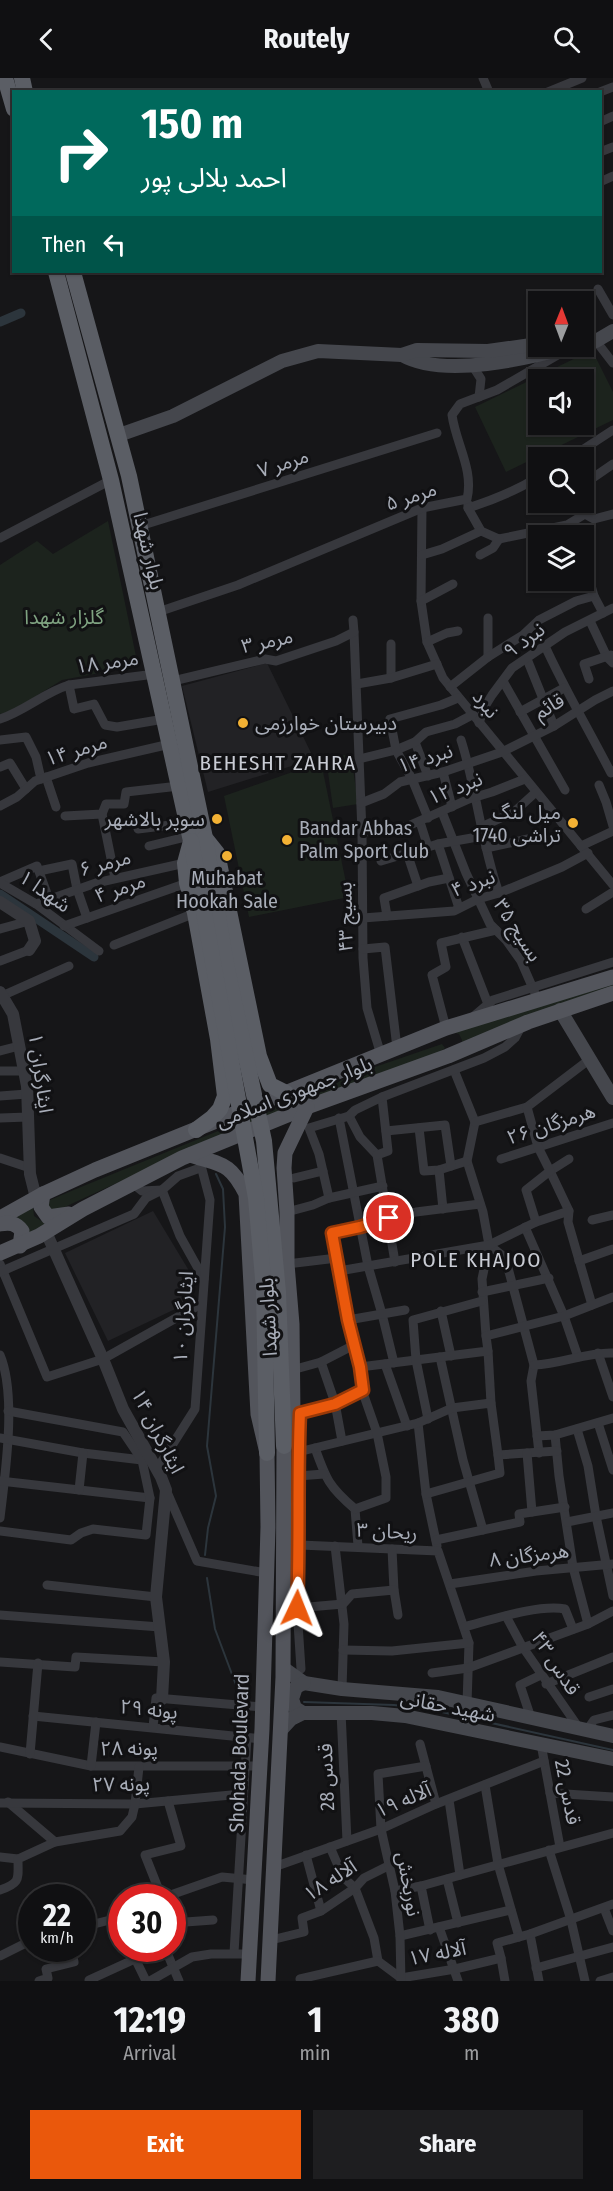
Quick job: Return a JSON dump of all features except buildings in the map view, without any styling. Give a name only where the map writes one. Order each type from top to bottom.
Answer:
[{"type":"highway","points":[[5,78],[12,102]]},
{"type":"highway","name":"بلوار شهدا","points":[[56,273],[111,480],[179,786],[193,835]]},
{"type":"highway","name":"بلوار شهدا","points":[[73,273],[119,435],[140,526],[173,681],[193,835]]},
{"type":"highway","points":[[193,835],[185,863],[187,883],[195,913],[222,1063],[225,1096],[224,1103],[212,1118],[196,1130]]},
{"type":"highway","points":[[193,835],[217,853],[263,1072],[270,1084],[286,1093]]},
{"type":"highway","points":[[193,835],[227,969],[264,1141],[291,1449]]},
{"type":"highway","points":[[193,835],[256,1198],[264,1290],[267,1453]]},
{"type":"highway","points":[[222,1063],[227,1070],[243,1073],[256,1064],[259,1056]]},
{"type":"main road","points":[[594,333],[613,330]]},
{"type":"main road","points":[[594,340],[613,330]]},
{"type":"main road","points":[[119,435],[173,416],[282,361],[318,351],[402,355],[417,351],[488,351],[528,345]]},
{"type":"main road","points":[[402,355],[413,361],[451,365],[472,365],[530,357]]},
{"type":"main road","name":"بلوار جمهوری اسلامی","points":[[1,1215],[95,1170],[535,993],[613,977]]},
{"type":"main road","name":"بلوار جمهوری اسلامی","points":[[0,1253],[20,1246],[132,1183],[196,1161],[307,1107],[442,1058],[560,1010],[613,993]]},
{"type":"main road","points":[[560,1010],[613,1096]]},
{"type":"main road","points":[[397,1048],[445,1038],[450,1042],[451,1047],[442,1058]]},
{"type":"main road","name":"بلوار شهدا","points":[[283,1668],[291,1449],[297,1414],[286,1264],[289,1173],[285,1153],[307,1107]]},
{"type":"main road","points":[[196,1161],[227,1168],[236,1175],[239,1181],[254,1167],[274,1165],[289,1173]]},
{"type":"main road","name":"بلوار شهدا","points":[[239,1181],[246,1194],[258,1414],[267,1453],[266,1573]]},
{"type":"main road","points":[[39,1196],[41,1207],[48,1217],[83,1209]]},
{"type":"main road","points":[[1,1215],[22,1231],[20,1246]]},
{"type":"main road","name":"Shohada Boulevard","points":[[248,1981],[260,1766],[254,1738],[263,1707],[266,1573]]},
{"type":"main road","name":"شهید حقانی","points":[[283,1668],[304,1683],[342,1689],[421,1695],[613,1736]]},
{"type":"main road","name":"Shohada Boulevard","points":[[268,1981],[283,1668]]},
{"type":"main road","points":[[303,1713],[295,1708],[292,1699],[296,1687],[304,1683]]},
{"type":"main road","name":"شهید حقانی","points":[[303,1713],[341,1712],[405,1716],[613,1759]]},
{"type":"main road","points":[[280,1731],[291,1719],[303,1713]]},
{"type":"main road","points":[[575,1751],[583,1729]]},
{"type":"street","points":[[553,90],[582,78]]},
{"type":"street","points":[[597,289],[613,315]]},
{"type":"street","points":[[594,346],[613,363]]},
{"type":"street","name":"مرمر ۵","points":[[158,612],[238,585],[422,508],[468,503],[470,486],[452,415],[460,404],[497,390],[555,357]]},
{"type":"street","points":[[472,365],[481,379],[479,397]]},
{"type":"street","points":[[587,447],[613,430]]},
{"type":"street","name":"مرمر ۷","points":[[140,526],[437,433]]},
{"type":"street","points":[[594,477],[613,464]]},
{"type":"street","points":[[0,538],[111,480]]},
{"type":"street","points":[[528,483],[519,489],[468,503],[481,531],[499,539],[567,525],[585,514],[594,519],[613,514]]},
{"type":"street","name":"نبرد","points":[[422,508],[421,601],[427,642],[442,678],[613,885]]},
{"type":"street","points":[[422,555],[442,549],[481,531]]},
{"type":"street","points":[[480,555],[493,548],[499,539]]},
{"type":"street","points":[[421,601],[453,584]]},
{"type":"street","points":[[593,591],[603,614]]},
{"type":"street","points":[[450,687],[488,657],[523,635],[539,620],[576,601],[594,596]]},
{"type":"street","name":"نبرد ۹","points":[[479,723],[484,708],[512,668],[566,632],[613,608]]},
{"type":"street","points":[[488,618],[488,657]]},
{"type":"street","points":[[353,620],[354,632]]},
{"type":"street","points":[[589,679],[584,664],[611,658],[590,621]]},
{"type":"street","points":[[427,642],[458,631]]},
{"type":"street","name":"مرمر ۳","points":[[173,681],[265,659],[276,662],[336,641],[354,632]]},
{"type":"street","name":"بسیج ۴۳","points":[[354,632],[362,832],[363,949],[367,1008],[381,1055]]},
{"type":"street","points":[[391,644],[391,678]]},
{"type":"street","points":[[545,646],[564,688],[611,773],[613,771]]},
{"type":"street","points":[[527,659],[554,726]]},
{"type":"street","points":[[357,684],[391,678],[436,664]]},
{"type":"street","name":"مرمر ۱۸","points":[[0,719],[17,713],[61,687],[155,674]]},
{"type":"street","points":[[503,681],[565,790]]},
{"type":"street","points":[[69,685],[74,709],[94,704],[105,725],[117,727],[164,719]]},
{"type":"street","points":[[520,712],[564,688]]},
{"type":"street","name":"قائم","points":[[502,752],[554,726],[613,691]]},
{"type":"street","points":[[458,698],[441,705],[390,718],[396,750],[412,780],[433,845],[449,878],[459,908]]},
{"type":"street","points":[[359,759],[396,750],[415,742],[426,732],[455,724],[472,715]]},
{"type":"street","points":[[0,741],[26,737],[56,807]]},
{"type":"street","points":[[461,740],[491,870],[499,893]]},
{"type":"street","points":[[415,742],[428,776]]},
{"type":"street","name":"مرمر ۱۴","points":[[0,806],[17,797],[35,781],[43,778],[88,763],[170,744]]},
{"type":"street","name":"نبرد ۱۴","points":[[361,803],[384,794],[400,782],[443,772],[502,752]]},
{"type":"street","points":[[0,767],[10,764],[26,789]]},
{"type":"street","points":[[443,772],[452,807]]},
{"type":"street","name":"نبرد ۱۲","points":[[362,832],[408,826],[474,797],[525,779]]},
{"type":"street","points":[[598,785],[612,823]]},
{"type":"street","points":[[115,878],[102,814],[106,804],[124,804],[126,792],[179,786]]},
{"type":"street","points":[[381,861],[433,845],[454,842],[482,832],[514,813],[536,792]]},
{"type":"street","name":"بسیج ۳۵","points":[[442,812],[490,924],[521,961],[535,993]]},
{"type":"street","points":[[65,816],[102,814]]},
{"type":"street","points":[[138,829],[193,835]]},
{"type":"street","name":"نبرد ۴","points":[[363,918],[454,910],[562,867],[613,831]]},
{"type":"street","points":[[149,846],[193,835]]},
{"type":"street","points":[[486,848],[528,839]]},
{"type":"street","points":[[406,853],[418,886]]},
{"type":"street","name":"مرمر ۶","points":[[36,904],[115,878],[185,863]]},
{"type":"street","points":[[39,871],[72,864],[77,889],[87,918]]},
{"type":"street","points":[[0,882],[37,866],[49,899]]},
{"type":"street","points":[[387,916],[384,898],[449,878]]},
{"type":"street","name":"شهدا ۱","points":[[0,882],[36,904],[99,951]]},
{"type":"street","name":"مرمر ۴","points":[[64,926],[187,883]]},
{"type":"street","points":[[586,909],[613,892]]},
{"type":"street","points":[[0,903],[28,921],[35,941],[29,950],[0,961]]},
{"type":"street","points":[[114,945],[195,913]]},
{"type":"street","points":[[0,929],[28,921]]},
{"type":"street","points":[[446,1028],[432,975],[446,967],[441,943],[496,930]]},
{"type":"street","points":[[462,937],[488,1004]]},
{"type":"street","points":[[363,949],[385,947],[397,1048]]},
{"type":"street","points":[[469,1020],[493,1000],[535,993],[613,962]]},
{"type":"street","points":[[2,994],[69,966]]},
{"type":"street","name":"ایثارگران ۱","points":[[2,994],[13,1014],[24,1071],[30,1168],[39,1196]]},
{"type":"street","points":[[329,1198],[319,1154],[309,1128],[349,1116],[355,1110],[382,1097],[454,1070],[505,1047],[522,1025]]},
{"type":"street","points":[[0,1051],[19,1046]]},
{"type":"street","points":[[475,1122],[526,1107],[590,1059]]},
{"type":"street","points":[[426,1494],[500,1473],[491,1403],[482,1296],[482,1279],[489,1245],[467,1161],[475,1122],[454,1070]]},
{"type":"street","points":[[0,1071],[24,1071]]},
{"type":"street","points":[[0,1096],[27,1094]]},
{"type":"street","points":[[377,1155],[387,1151],[382,1097]]},
{"type":"street","points":[[526,1107],[538,1147],[569,1212],[568,1222],[592,1305]]},
{"type":"street","points":[[349,1116],[360,1137],[377,1155],[389,1218],[394,1262]]},
{"type":"street","points":[[0,1118],[28,1118]]},
{"type":"street","points":[[339,1118],[368,1266],[382,1314],[389,1364],[407,1426]]},
{"type":"street","name":"هرمزگان ۲۶","points":[[501,1159],[613,1123]]},
{"type":"street","points":[[386,1131],[445,1125],[451,1166]]},
{"type":"street","points":[[419,1128],[424,1171],[439,1170],[467,1161]]},
{"type":"street","points":[[0,1158],[30,1168]]},
{"type":"street","points":[[536,1222],[526,1190],[569,1159]]},
{"type":"street","points":[[196,1161],[162,1190],[146,1198],[134,1214],[54,1250],[1,1269],[48,1377],[103,1359],[201,1304]]},
{"type":"street","name":"ایثارگران ۱۰","points":[[157,1469],[195,1409],[210,1200],[196,1161]]},
{"type":"street","points":[[439,1170],[442,1209]]},
{"type":"street","points":[[289,1173],[323,1171]]},
{"type":"street","points":[[132,1183],[142,1191],[162,1190]]},
{"type":"street","points":[[286,1212],[329,1198],[383,1186]]},
{"type":"street","points":[[162,1190],[180,1236],[204,1279]]},
{"type":"street","points":[[355,1509],[386,1498],[386,1477],[377,1433],[363,1390],[332,1233],[389,1218],[480,1204]]},
{"type":"street","points":[[339,1271],[489,1245],[536,1222],[569,1212]]},
{"type":"street","points":[[592,1220],[613,1215]]},
{"type":"street","points":[[525,1227],[549,1278],[579,1357]]},
{"type":"street","name":"ایثارگران ۱۴","points":[[46,1232],[123,1409],[157,1469],[166,1490],[156,1597],[164,1662],[162,1699]]},
{"type":"street","points":[[489,1245],[503,1256],[534,1365],[531,1381],[539,1453]]},
{"type":"street","points":[[579,1261],[613,1249]]},
{"type":"street","points":[[286,1264],[337,1258]]},
{"type":"street","points":[[428,1419],[416,1360],[413,1320],[512,1286],[549,1278]]},
{"type":"street","points":[[486,1336],[564,1316],[613,1297]]},
{"type":"street","points":[[348,1320],[405,1310]]},
{"type":"street","points":[[441,1311],[451,1356]]},
{"type":"street","points":[[292,1370],[321,1362],[354,1345]]},
{"type":"street","points":[[360,1367],[488,1352]]},
{"type":"street","points":[[534,1365],[555,1364],[598,1353],[613,1353]]},
{"type":"street","points":[[598,1353],[613,1397]]},
{"type":"street","points":[[0,1355],[8,1411],[3,1438],[0,1518]]},
{"type":"street","points":[[440,1357],[463,1460],[483,1530]]},
{"type":"street","points":[[321,1362],[335,1404],[342,1441]]},
{"type":"street","points":[[297,1414],[335,1404],[363,1390]]},
{"type":"street","points":[[301,1669],[297,1608],[300,1545],[298,1476],[291,1449],[315,1448],[418,1423],[452,1408],[491,1403]]},
{"type":"street","points":[[0,1531],[71,1540],[93,1528],[146,1535],[150,1498],[142,1460],[123,1432],[8,1411]]},
{"type":"street","points":[[537,1436],[555,1435],[613,1418]]},
{"type":"street","points":[[418,1423],[426,1494],[438,1551]]},
{"type":"street","points":[[598,1423],[613,1470]]},
{"type":"street","points":[[577,1429],[588,1466],[596,1516],[609,1564],[613,1596]]},
{"type":"street","points":[[555,1435],[573,1567],[588,1624]]},
{"type":"street","points":[[3,1438],[83,1453],[142,1460]]},
{"type":"street","points":[[315,1448],[324,1474],[335,1493],[355,1509],[358,1546]]},
{"type":"street","points":[[498,1455],[557,1451]]},
{"type":"street","points":[[79,1490],[83,1453]]},
{"type":"street","points":[[527,1454],[532,1512]]},
{"type":"street","points":[[298,1476],[324,1474]]},
{"type":"street","points":[[2,1482],[150,1498]]},
{"type":"street","points":[[166,1490],[197,1561],[266,1573]]},
{"type":"street","points":[[436,1540],[520,1522],[519,1514],[565,1507]]},
{"type":"street","points":[[567,1522],[613,1513]]},
{"type":"street","name":"ریحان ۳","points":[[300,1545],[438,1551],[469,1643],[467,1704]]},
{"type":"street","points":[[335,1546],[343,1604],[342,1689]]},
{"type":"street","points":[[392,1549],[398,1615]]},
{"type":"street","name":"هرمزگان ۸","points":[[450,1584],[609,1564]]},
{"type":"street","points":[[47,1585],[156,1597]]},
{"type":"street","points":[[297,1608],[343,1604],[352,1594],[394,1590]]},
{"type":"street","points":[[464,1627],[555,1607],[565,1610],[573,1629]]},
{"type":"street","points":[[432,1674],[468,1668],[522,1646],[588,1624],[613,1611]]},
{"type":"street","points":[[0,1615],[160,1627]]},
{"type":"street","name":"قدس ۴۳","points":[[506,1616],[546,1684],[583,1729]]},
{"type":"street","points":[[343,1650],[392,1651],[469,1643]]},
{"type":"street","points":[[0,1662],[75,1666],[76,1657],[164,1662]]},
{"type":"street","points":[[546,1684],[613,1657]]},
{"type":"street","points":[[30,1754],[38,1663]]},
{"type":"street","points":[[531,1718],[520,1685],[541,1675]]},
{"type":"street","points":[[589,1697],[613,1689]]},
{"type":"street","points":[[153,1727],[156,1698],[263,1707]]},
{"type":"street","name":"قدس 28","points":[[341,1712],[347,1841]]},
{"type":"street","points":[[583,1729],[594,1720],[613,1715]]},
{"type":"street","name":"پونه ۲۹","points":[[33,1716],[254,1738]]},
{"type":"street","points":[[91,1766],[96,1722]]},
{"type":"street","points":[[234,1953],[244,1764],[254,1738]]},
{"type":"street","points":[[420,1744],[436,1804]]},
{"type":"street","name":"قدس 22","points":[[541,1744],[560,1847]]},
{"type":"street","name":"پونه ۲۸","points":[[0,1747],[91,1766],[244,1764],[260,1766]]},
{"type":"street","name":"آلاله ۱۹","points":[[274,1867],[381,1829],[436,1804],[544,1761]]},
{"type":"street","name":"نوربخش","points":[[401,1980],[400,1936],[395,1891],[381,1829],[378,1774],[426,1766]]},
{"type":"street","points":[[0,1857],[18,1859],[55,1842],[120,1830],[132,1817],[139,1767]]},
{"type":"street","points":[[485,1785],[498,1864],[519,1936]]},
{"type":"street","points":[[550,1793],[613,1797]]},
{"type":"street","name":"پونه ۲۷","points":[[4,1803],[135,1804],[242,1794]]},
{"type":"street","points":[[449,1800],[460,1875]]},
{"type":"street","points":[[156,1884],[145,1855],[181,1846],[168,1801]]},
{"type":"street","points":[[4,1803],[55,1842]]},
{"type":"street","points":[[395,1891],[421,1886],[613,1833]]},
{"type":"street","points":[[300,1979],[346,1970],[378,1960],[374,1938],[355,1888],[343,1877],[330,1847]]},
{"type":"street","points":[[549,1850],[571,1920],[585,1981]]},
{"type":"street","points":[[306,1855],[321,1911]]},
{"type":"street","points":[[0,1890],[14,1885],[18,1879],[18,1859]]},
{"type":"street","name":"آلاله ۱۸","points":[[271,1940],[304,1932],[302,1918],[321,1911],[355,1888],[364,1878],[388,1866]]},
{"type":"street","points":[[186,1890],[222,1877],[254,1880]]},
{"type":"street","points":[[447,1879],[458,1923]]},
{"type":"street","points":[[421,1886],[435,1928],[455,1969],[458,1981]]},
{"type":"street","points":[[505,1981],[497,1943],[530,1934],[609,1906],[613,1931]]},
{"type":"street","points":[[400,1936],[511,1910]]},
{"type":"street","points":[[186,1922],[213,1920]]},
{"type":"street","points":[[530,1934],[539,1981]]},
{"type":"street","points":[[0,1956],[18,1947]]},
{"type":"street","points":[[536,1968],[613,1947]]},
{"type":"street","points":[[150,1981],[192,1957],[250,1953]]},
{"type":"street","name":"آلاله ۱۷","points":[[378,1960],[401,1980],[501,1958]]},
{"type":"street","points":[[39,1981],[48,1978],[46,1968],[74,1962]]},
{"type":"street","points":[[88,1980],[128,1962]]},
{"type":"street","points":[[136,1962],[146,1981]]},
{"type":"street","points":[[171,1962],[179,1981]]},
{"type":"street","points":[[346,1970],[347,1981]]},
{"type":"street","points":[[600,1981],[613,1977]]},
{"type":"shaded area","name":"دبیرستان خوارزمی","points":[[267,663],[314,759],[208,792],[182,686]]},
{"type":"shaded area","points":[[153,1211],[194,1279],[190,1302],[108,1341],[65,1253]]},
{"type":"green space","points":[[594,354],[613,392],[613,420],[594,429],[594,369],[553,369],[578,357],[594,357]]},
{"type":"green space","points":[[528,381],[528,435],[582,435],[557,447],[528,447],[528,461],[506,472],[475,407]]},
{"type":"green space","name":"گلزار شهدا","points":[[108,521],[138,666],[62,680],[12,711],[0,714],[0,565],[37,541],[53,554]]},
{"type":"green space","points":[[351,754],[358,804],[333,808],[326,758]]},
{"type":"green space","points":[[321,762],[349,897],[249,917],[224,796]]},
{"type":"green space","points":[[613,983],[613,988],[461,1046],[462,1040],[459,1034],[450,1031]]},
{"type":"green space","points":[[442,1044],[445,1048],[438,1053],[229,1131],[54,1212],[48,1206],[50,1200],[76,1189],[372,1068]]},
{"type":"green space","points":[[33,1207],[34,1216],[47,1225],[26,1236],[7,1219]]},
{"type":"waterway","points":[[0,322],[21,313]]},
{"type":"waterway","points":[[0,894],[94,957]]},
{"type":"waterway","points":[[205,1555],[208,1528],[216,1496],[207,1446],[225,1227],[223,1189],[216,1174]]},
{"type":"waterway","points":[[207,1578],[215,1629],[242,1701]]},
{"type":"waterway","points":[[304,1702],[394,1705],[433,1710],[613,1750]]},
{"type":"place","name":"دبیرستان خوارزمی","points":[[243,723]]},
{"type":"place","name":"سوپر بالاشهر","points":[[217,819]]},
{"type":"place","name":"میل لنگ تراشی 1740","points":[[573,823]]},
{"type":"place","name":"Bandar Abbas Palm Sport Club","points":[[287,840]]},
{"type":"place","name":"Muhabat Hookah Sale","points":[[227,856]]},
{"type":"district","name":"BEHESHT ZAHRA","points":[[278,763]]},
{"type":"district","name":"POLE KHAJOO","points":[[476,1260]]},
{"type":"route","points":[[297,1608],[300,1545],[298,1476],[300,1413],[335,1404],[363,1390],[332,1233],[389,1218]]}]
